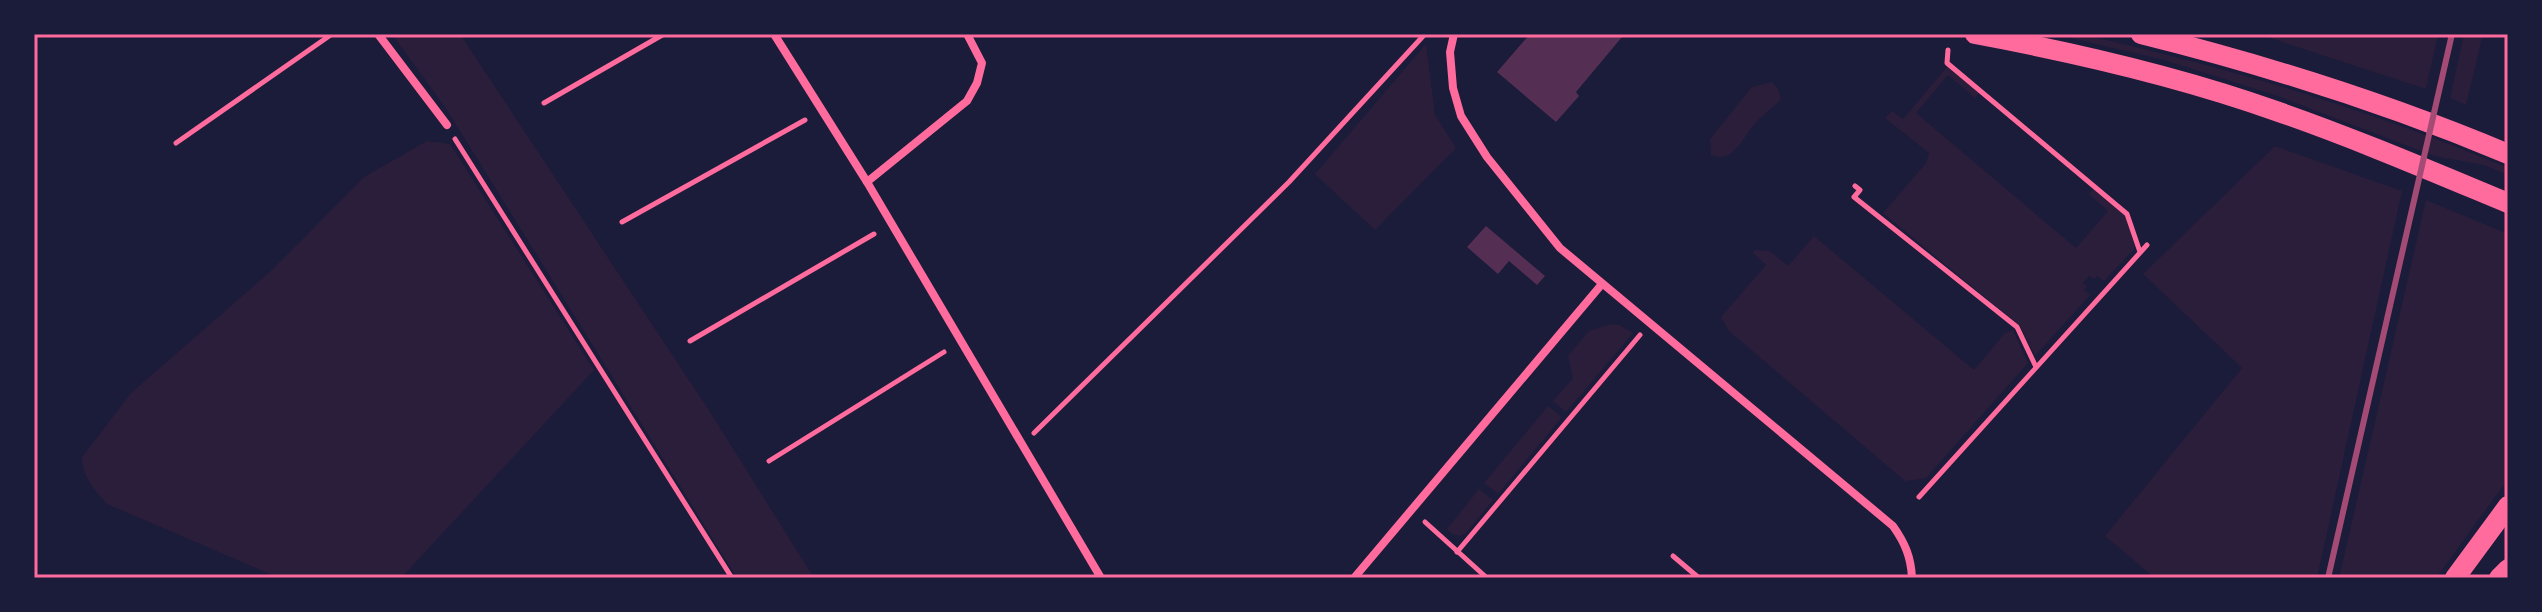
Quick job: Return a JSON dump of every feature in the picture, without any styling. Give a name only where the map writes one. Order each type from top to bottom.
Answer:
[{"type":"main road","points":[[1975,34],[2128,66],[2204,87],[2277,111],[2508,203]]},
{"type":"main road","points":[[2141,34],[2289,73],[2459,133],[2508,154]]},
{"type":"main road","points":[[2455,578],[2508,506]]},
{"type":"main road","points":[[2499,578],[2508,569]]},
{"type":"street","points":[[378,34],[447,125]]},
{"type":"street","points":[[774,34],[867,182],[1101,578]]},
{"type":"street","points":[[867,182],[967,101],[977,83],[982,63],[967,34]]},
{"type":"street","points":[[1454,34],[1450,52],[1453,88],[1461,116],[1487,157],[1533,216],[1560,248],[1893,526],[1906,544],[1912,578]]},
{"type":"street","points":[[1354,578],[1602,284]]},
{"type":"path","points":[[176,143],[332,34]]},
{"type":"path","points":[[544,103],[664,34]]},
{"type":"path","points":[[1033,434],[1289,182],[1425,34]]},
{"type":"path","points":[[1948,50],[1947,63],[2127,214],[2140,252]]},
{"type":"path","points":[[622,222],[805,120]]},
{"type":"path","points":[[447,125],[732,578]]},
{"type":"path","points":[[1855,186],[1860,190],[1854,197],[2017,327],[2036,367]]},
{"type":"path","points":[[690,341],[874,234]]},
{"type":"path","points":[[1919,497],[2147,245]]},
{"type":"path","points":[[1457,552],[1640,335]]},
{"type":"path","points":[[769,461],[944,352]]},
{"type":"path","points":[[1425,522],[1487,578]]},
{"type":"path","points":[[1673,556],[1699,578]]},
{"type":"shaded area","points":[[392,34],[460,34],[712,415],[814,578],[737,578],[447,110]]},
{"type":"shaded area","points":[[2054,34],[2081,34],[2298,92],[2456,147],[2508,168],[2508,175],[2484,165],[2434,156],[2275,95],[2164,60]]},
{"type":"shaded area","points":[[2258,34],[2438,34],[2426,89]]},
{"type":"shaded area","points":[[2464,34],[2483,34],[2466,105],[2450,98]]},
{"type":"shaded area","points":[[1426,44],[1435,115],[1456,148],[1375,230],[1315,174]]},
{"type":"shaded area","points":[[1947,67],[1979,93],[1975,98],[1948,75],[1916,113],[2076,248],[2108,211],[2089,194],[2093,189],[2126,216],[2135,248],[2104,281],[2097,276],[2094,279],[2089,276],[2083,283],[2087,286],[2084,290],[2090,295],[2035,356],[2020,326],[1883,213],[1926,163],[1929,153],[1885,118],[1892,111],[1903,119]]},
{"type":"shaded area","points":[[1772,82],[1781,99],[1756,122],[1731,153],[1719,157],[1711,155],[1710,139],[1752,87]]},
{"type":"shaded area","points":[[427,141],[450,144],[594,370],[401,578],[279,578],[107,504],[87,477],[82,457],[131,393],[272,270],[364,177]]},
{"type":"shaded area","points":[[2275,146],[2402,191],[2317,578],[2155,578],[2105,536],[2242,368],[2143,274]]},
{"type":"shaded area","points":[[2426,200],[2508,234],[2508,479],[2436,578],[2339,578]]},
{"type":"shaded area","points":[[1814,236],[1974,370],[2005,333],[2013,330],[2028,363],[1926,478],[1905,481],[1729,331],[1721,317],[1766,265],[1753,253],[1755,250],[1770,251],[1788,266]]},
{"type":"shaded area","points":[[1611,324],[1633,333],[1566,412],[1553,401],[1573,378],[1568,356],[1589,331]]},
{"type":"shaded area","points":[[1548,406],[1562,417],[1498,494],[1484,483]]},
{"type":"shaded area","points":[[1479,489],[1493,500],[1466,533],[1460,536],[1452,534],[1447,529]]},
{"type":"building","points":[[1530,34],[1619,34],[1622,37],[1576,92],[1579,96],[1556,122],[1497,72]]},
{"type":"building","points":[[1486,226],[1545,276],[1537,285],[1509,261],[1498,274],[1467,247]]},
{"type":"railway","points":[[2328,578],[2452,34]]}]
